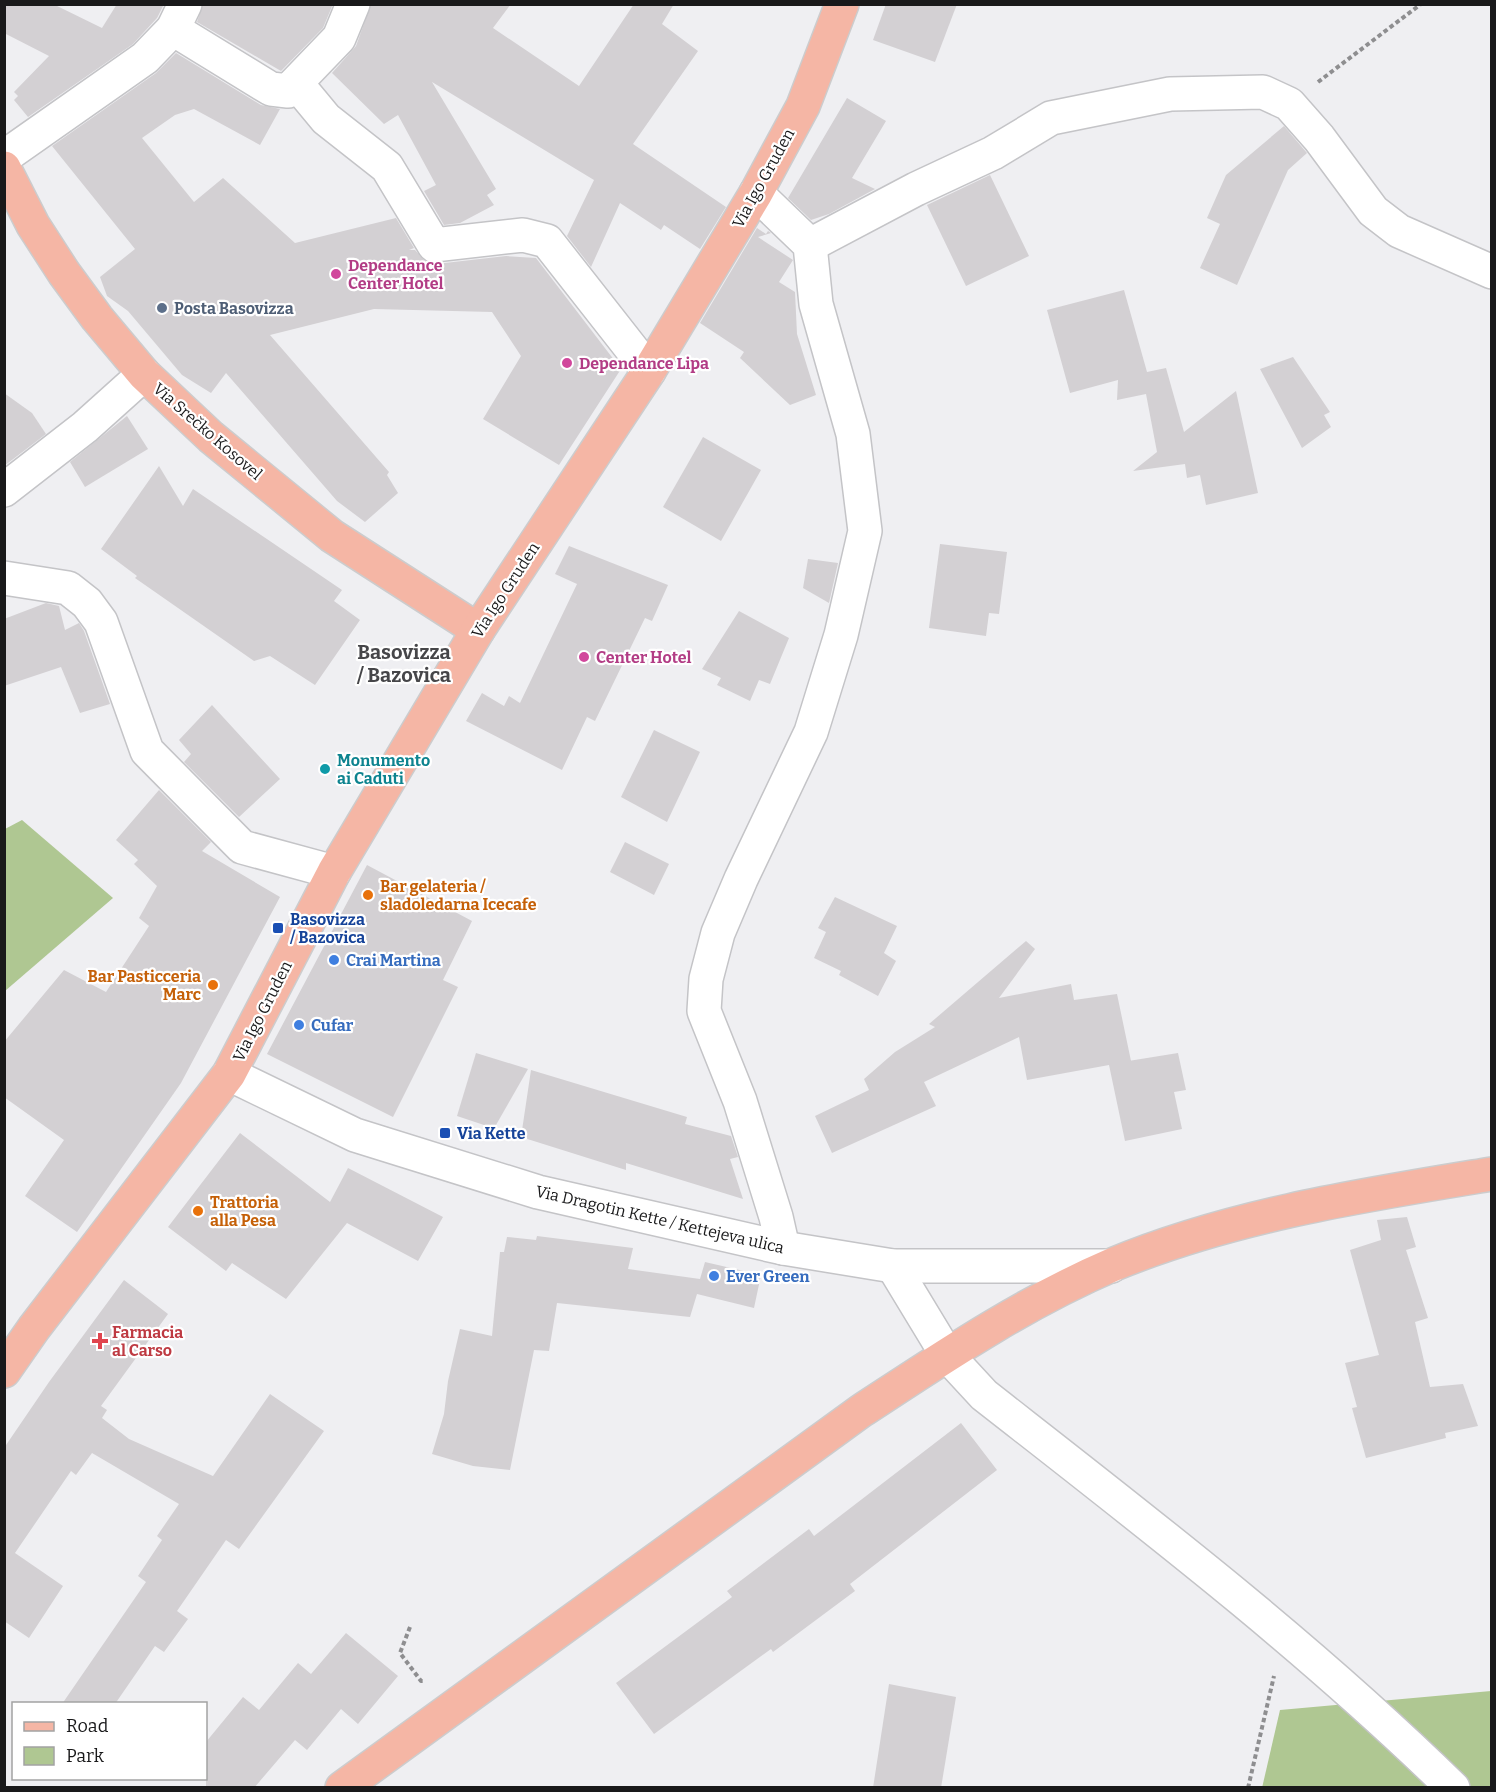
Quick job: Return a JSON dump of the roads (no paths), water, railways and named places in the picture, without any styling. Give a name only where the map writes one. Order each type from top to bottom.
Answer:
[{"type":"main road","name":"Via Igo Gruden","points":[[4,1371],[34,1328],[229,1074],[334,872],[478,630],[649,371],[756,193],[803,106],[842,4]]},
{"type":"main road","name":"Via Srečko Kosovel","points":[[6,173],[33,225],[64,273],[97,318],[144,374],[211,438],[332,536],[478,630]]},
{"type":"main road","points":[[342,1788],[861,1411],[946,1354],[1020,1311],[1111,1266],[1191,1236],[1318,1205],[1491,1174]]},
{"type":"street","points":[[6,173],[145,58],[179,17],[271,89],[288,91],[339,38],[353,4]]},
{"type":"street","points":[[297,84],[326,119],[387,167],[434,245],[523,235],[547,241],[649,371]]},
{"type":"street","points":[[810,245],[916,189],[993,153],[1051,118],[1170,94],[1263,92],[1289,104],[1319,138],[1373,211],[1399,231],[1491,272]]},
{"type":"street","points":[[756,193],[810,245],[816,304],[853,434],[865,531],[841,635],[811,732],[741,879],[718,933],[706,979],[704,1011],[740,1101],[777,1217],[783,1248]]},
{"type":"street","points":[[4,490],[85,427],[144,374]]},
{"type":"street","points":[[4,578],[68,588],[87,603],[101,622],[147,751],[242,847],[334,872]]},
{"type":"street","name":"Via Dragotin Kette / Kettejeva ulica","points":[[229,1074],[366,1138],[538,1192],[783,1248],[893,1266],[1111,1266]]},
{"type":"street","points":[[893,1266],[946,1354],[984,1395],[1287,1635],[1382,1719],[1453,1788]]},
{"type":"place","name":"Dependance Center Hotel","points":[[336,274]]},
{"type":"place","name":"Posta Basovizza","points":[[162,308]]},
{"type":"place","name":"Dependance Lipa","points":[[567,363]]},
{"type":"place","name":"Center Hotel","points":[[584,657]]},
{"type":"place","name":"Monumento ai Caduti","points":[[325,769]]},
{"type":"place","name":"Bar gelateria / sladoledarna Icecafe","points":[[368,895]]},
{"type":"place","name":"Basovizza / Bazovica","points":[[278,928]]},
{"type":"place","name":"Crai Martina","points":[[334,960]]},
{"type":"place","name":"Bar Pasticceria Marc","points":[[213,985]]},
{"type":"place","name":"Cufar","points":[[299,1025]]},
{"type":"place","name":"Via Kette","points":[[445,1133]]},
{"type":"place","name":"Trattoria alla Pesa","points":[[198,1211]]},
{"type":"place","name":"Ever Green","points":[[714,1276]]},
{"type":"place","name":"Farmacia al Carso","points":[[100,1341]]},
{"type":"district","name":"Basovizza / Bazovica","points":[[404,664]]}]
